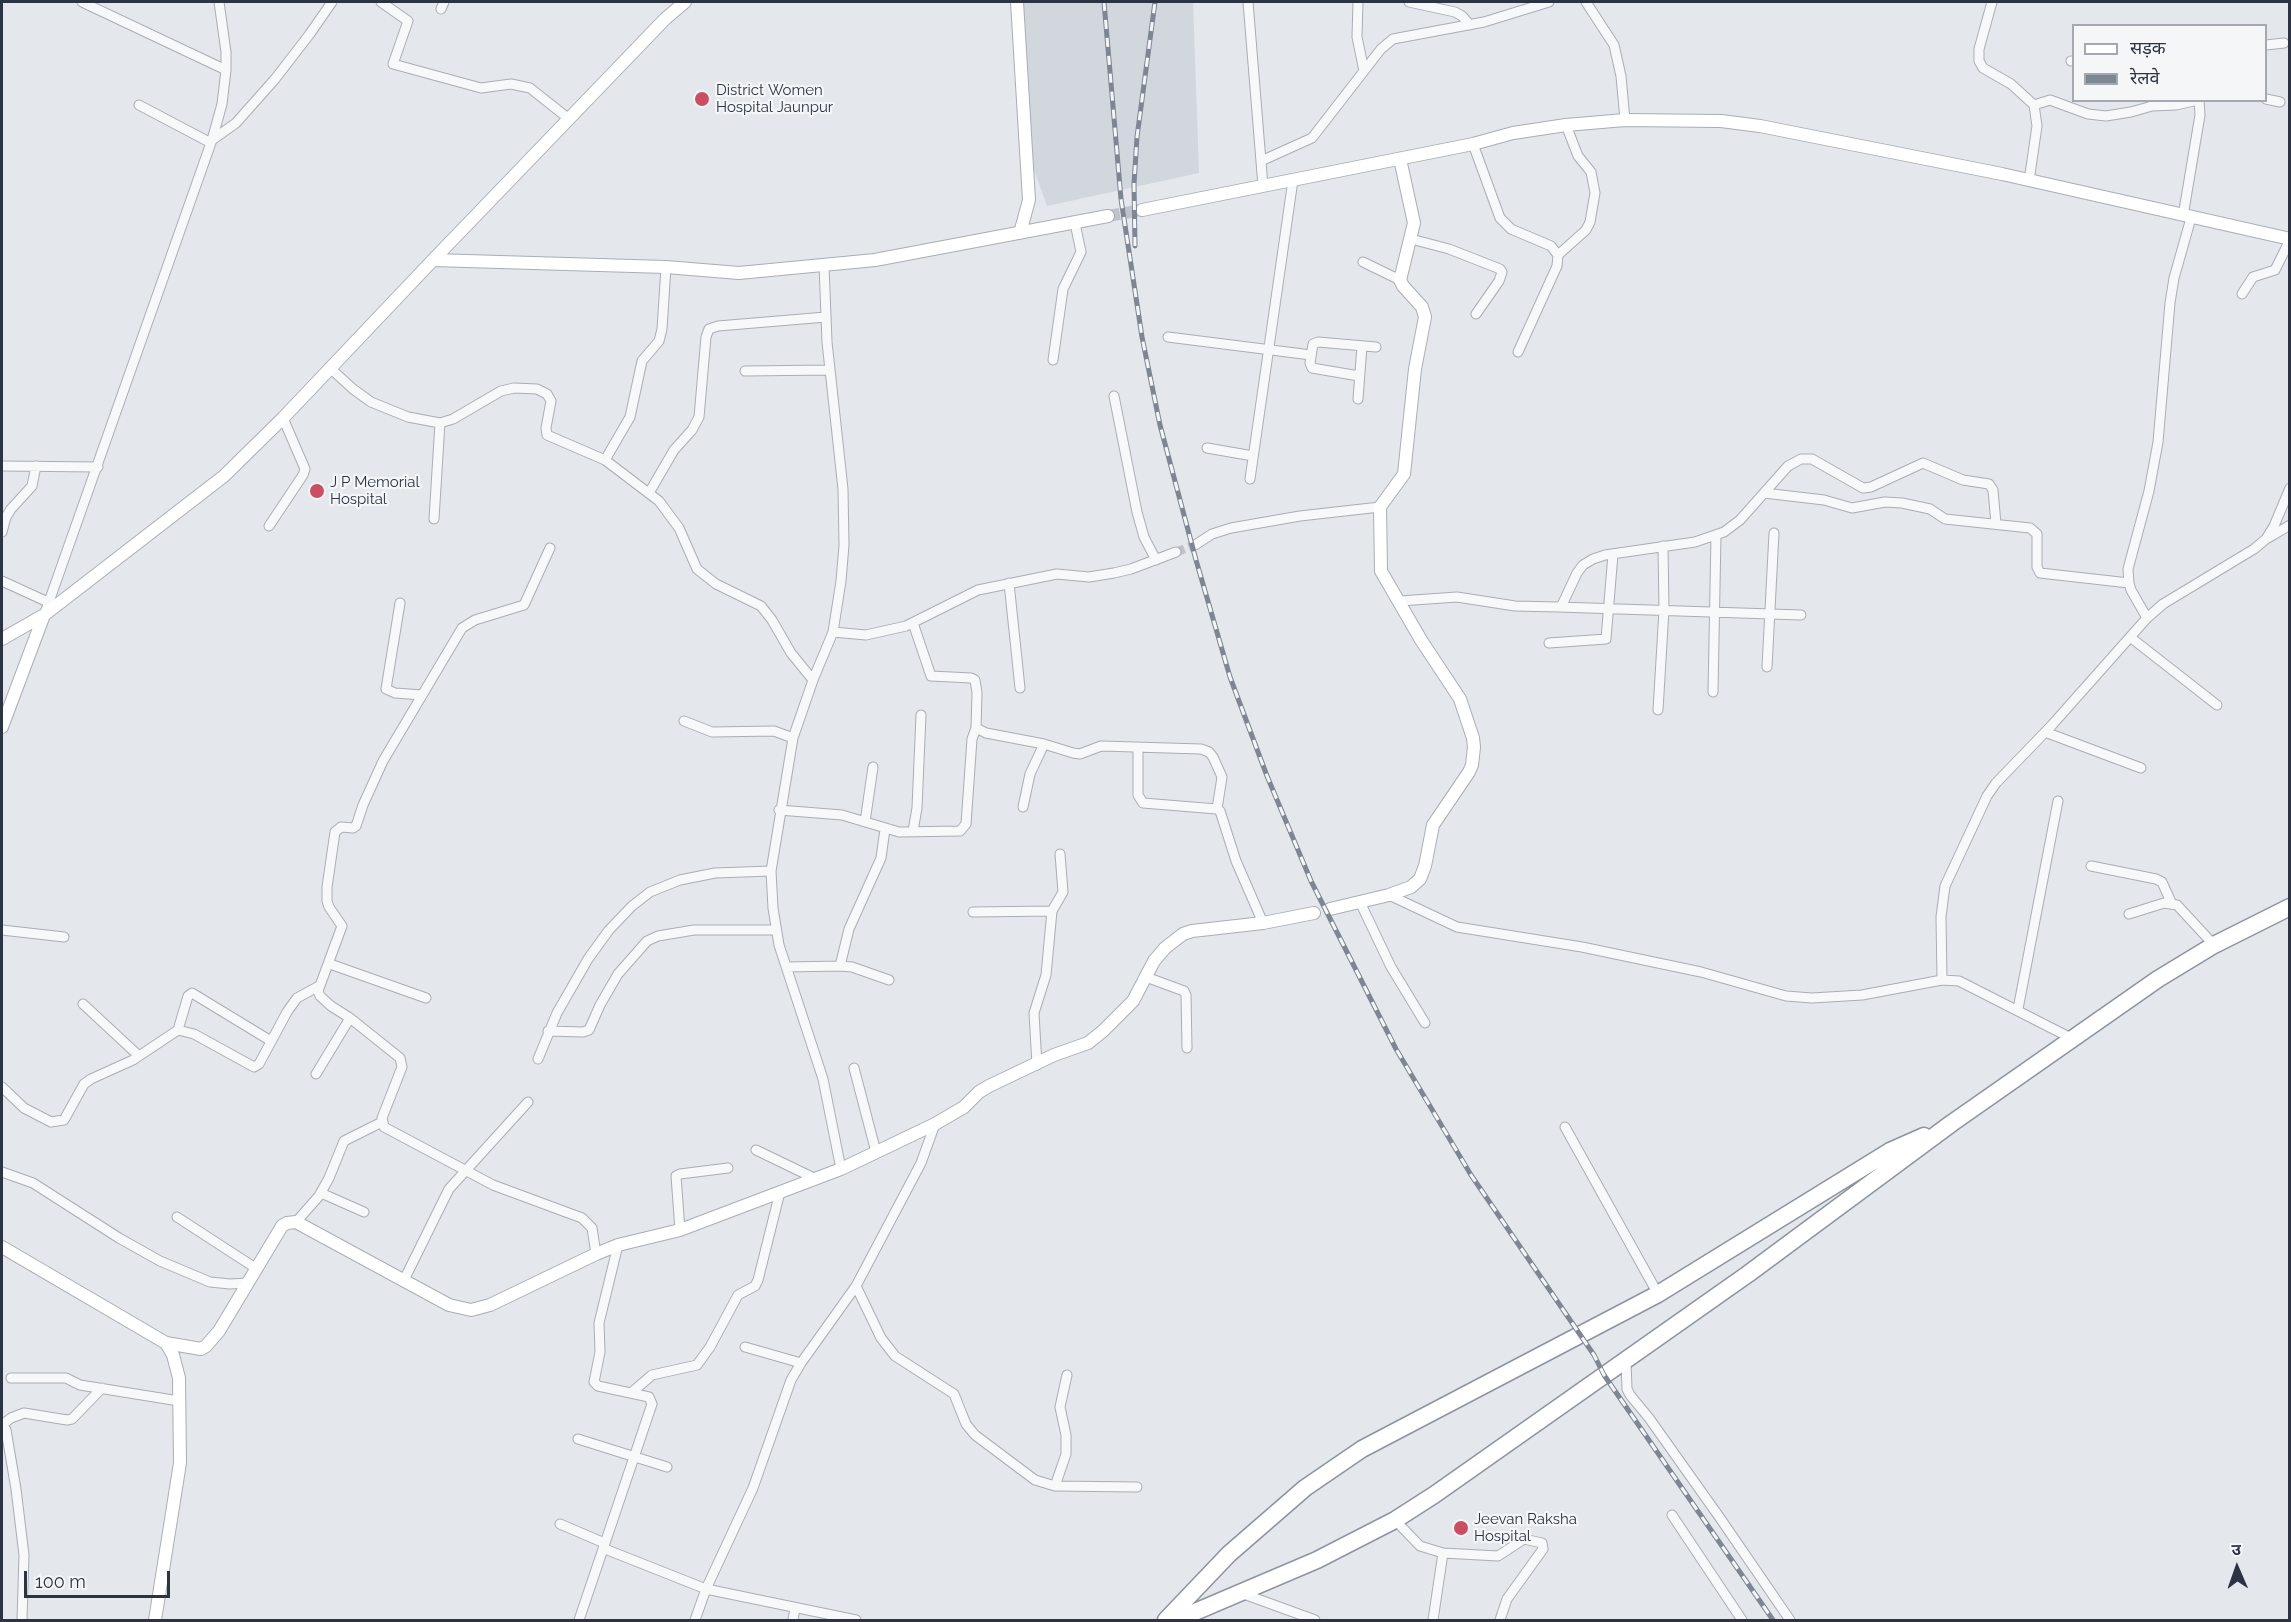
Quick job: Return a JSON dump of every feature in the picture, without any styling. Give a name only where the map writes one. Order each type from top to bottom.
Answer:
[{"type":"highway","points":[[1176,1620],[1317,1560],[1395,1520],[1513,1441],[1722,1293],[1952,1123],[2158,979],[2214,945],[2289,907]]},
{"type":"highway","points":[[1166,1620],[1228,1554],[1305,1488],[1362,1449],[1658,1294],[1890,1150],[1952,1123]]},
{"type":"street","points":[[82,2],[226,70]]},
{"type":"street","points":[[2,727],[50,603],[212,142],[222,104],[226,70],[226,52],[219,2]]},
{"type":"street","points":[[212,142],[236,123],[275,79],[332,2]]},
{"type":"street","points":[[381,2],[408,21],[393,64],[481,88],[511,84],[530,88],[569,118]]},
{"type":"street","points":[[2,639],[44,615],[224,476],[283,418],[665,19],[685,2]]},
{"type":"street","points":[[1017,2],[1029,200],[1020,233]]},
{"type":"street","points":[[1248,2],[1263,186]]},
{"type":"street","points":[[1358,2],[1357,37],[1364,71]]},
{"type":"street","points":[[1409,2],[1455,12],[1470,25]]},
{"type":"street","points":[[1261,161],[1312,138],[1381,49],[1393,39],[1470,25],[1518,13],[1549,2]]},
{"type":"street","points":[[1586,2],[1614,45],[1621,76],[1625,120]]},
{"type":"street","points":[[1992,2],[1979,49],[1980,65],[2011,84],[2034,105],[2037,126],[2025,180]]},
{"type":"street","points":[[2267,45],[2284,44]]},
{"type":"street","points":[[2267,99],[2280,102]]},
{"type":"street","points":[[2034,105],[2050,100],[2088,114],[2106,116],[2152,106],[2189,102]]},
{"type":"street","points":[[2147,618],[2129,583],[2131,556],[2149,491],[2158,442],[2172,290],[2187,217],[2200,115],[2198,102]]},
{"type":"street","points":[[139,105],[212,142]]},
{"type":"street","points":[[1142,210],[1473,144],[1513,133],[1566,125],[1625,120],[1721,121],[1760,126],[2002,174],[2289,239],[2275,270],[2253,277],[2242,294]]},
{"type":"street","points":[[1518,352],[1557,266],[1558,255],[1586,230],[1590,222],[1595,193],[1591,172],[1578,156],[1566,125]]},
{"type":"street","points":[[1473,144],[1500,218],[1511,229],[1551,246],[1558,255]]},
{"type":"street","points":[[1400,159],[1414,223],[1400,280]]},
{"type":"street","points":[[1250,479],[1293,180]]},
{"type":"street","points":[[433,260],[666,267],[740,273],[875,260],[1108,216]]},
{"type":"street","points":[[1053,360],[1063,289],[1081,252],[1075,223]]},
{"type":"street","points":[[1411,239],[1466,255],[1500,269],[1499,281],[1476,314]]},
{"type":"street","points":[[1330,909],[1389,895],[1411,887],[1420,879],[1425,866],[1433,825],[1469,772],[1474,747],[1460,699],[1421,640],[1400,601],[1385,582],[1381,571],[1380,507],[1402,480],[1404,474],[1415,369],[1425,317],[1422,308],[1400,280],[1363,262]]},
{"type":"street","points":[[824,265],[830,370],[844,506],[841,581],[833,632],[793,738],[771,871],[777,930],[786,967],[823,1079],[842,1169]]},
{"type":"street","points":[[605,460],[630,417],[642,361],[659,341],[662,329],[666,267]]},
{"type":"street","points":[[649,493],[669,456],[692,430],[699,417],[706,337],[709,329],[718,326],[826,317]]},
{"type":"street","points":[[1168,338],[1311,355]]},
{"type":"street","points":[[1359,376],[1314,369],[1311,366],[1313,344],[1316,342],[1376,347]]},
{"type":"street","points":[[1358,399],[1362,346]]},
{"type":"street","points":[[330,368],[352,389],[371,402],[408,417],[440,423],[453,419],[501,390],[537,389],[547,394],[551,401],[546,428],[547,435],[605,460],[659,501],[673,517],[697,569],[716,584],[760,606],[772,620],[791,653],[813,680]]},
{"type":"street","points":[[745,371],[830,370]]},
{"type":"street","points":[[1114,396],[1137,512],[1144,537],[1156,560]]},
{"type":"street","points":[[269,526],[305,470],[283,418]]},
{"type":"street","points":[[434,519],[440,423]]},
{"type":"street","points":[[1207,447],[1253,456]]},
{"type":"street","points":[[1559,607],[1583,566],[1593,559],[1612,554],[1695,542],[1724,532],[1740,520],[1788,466],[1801,459],[1807,458],[1819,462],[1855,486],[1863,488],[1871,488],[1926,463],[1964,480],[1991,485],[1996,524]]},
{"type":"street","points":[[2,466],[98,467]]},
{"type":"street","points":[[2,532],[11,509],[32,486],[36,466]]},
{"type":"street","points":[[1859,507],[1871,488]]},
{"type":"street","points":[[2266,539],[2274,526],[2289,488]]},
{"type":"street","points":[[1764,493],[1824,500],[1848,508],[1892,502],[1930,509],[1949,519],[2034,530],[2037,539],[2037,567],[2040,573],[2076,579],[2129,583]]},
{"type":"street","points":[[1195,545],[1212,534],[1231,528],[1300,516],[1380,507]]},
{"type":"street","points":[[1942,980],[1941,917],[1945,886],[1987,796],[1996,783],[2147,618],[2163,604],[2242,557],[2289,525]]},
{"type":"street","points":[[1767,667],[1774,533]]},
{"type":"street","points":[[1713,692],[1716,535]]},
{"type":"street","points":[[1658,710],[1664,610],[1663,546]]},
{"type":"street","points":[[550,548],[521,606],[465,624],[377,772],[353,828],[341,827],[335,832],[327,901],[342,926],[330,964],[319,986],[320,996],[400,1058],[402,1063],[382,1122],[384,1127],[493,1185],[582,1218],[592,1228],[596,1254]]},
{"type":"street","points":[[833,632],[866,635],[913,623],[968,594],[1056,574],[1089,577],[1114,573],[1176,552]]},
{"type":"street","points":[[1549,643],[1606,639],[1610,609],[1612,554]]},
{"type":"street","points":[[2,581],[50,603]]},
{"type":"street","points":[[1010,583],[1020,688]]},
{"type":"street","points":[[1400,601],[1457,597],[1515,606],[1801,615]]},
{"type":"street","points":[[400,603],[386,689],[395,693],[422,695]]},
{"type":"street","points":[[780,810],[842,815],[899,832],[960,831],[965,828],[972,739],[976,728],[975,680],[931,676],[928,673],[913,623]]},
{"type":"street","points":[[2130,637],[2217,705]]},
{"type":"street","points":[[914,831],[921,715]]},
{"type":"street","points":[[684,722],[712,732],[774,731],[793,738]]},
{"type":"street","points":[[976,728],[986,733],[1044,744],[1080,754],[1101,746],[1201,749],[1209,752],[1222,777],[1217,809]]},
{"type":"street","points":[[2045,732],[2141,768]]},
{"type":"street","points":[[1023,807],[1030,774],[1044,744]]},
{"type":"street","points":[[1138,748],[1138,795],[1143,803],[1217,809],[1223,816],[1236,861],[1263,923]]},
{"type":"street","points":[[865,822],[873,767]]},
{"type":"street","points":[[2018,1009],[2058,801]]},
{"type":"street","points":[[840,966],[849,929],[881,858],[885,829]]},
{"type":"street","points":[[1037,1065],[1034,1013],[1046,975],[1053,911],[1062,892],[1060,854]]},
{"type":"street","points":[[2091,866],[2162,882],[2171,902],[2181,909],[2214,945]]},
{"type":"street","points":[[538,1059],[548,1031],[588,959],[609,930],[650,892],[680,880],[715,873],[771,871]]},
{"type":"street","points":[[1389,895],[1457,927],[1582,947],[1679,968],[1786,996],[1812,998],[1862,995],[1942,980],[1959,981],[2073,1039]]},
{"type":"street","points":[[1360,902],[1391,967],[1425,1023]]},
{"type":"street","points":[[2129,914],[2171,902]]},
{"type":"street","points":[[974,912],[1053,911]]},
{"type":"street","points":[[2,1248],[166,1343],[193,1348],[206,1346],[219,1331],[282,1226],[287,1223],[296,1222],[449,1305],[471,1311],[490,1305],[618,1245],[680,1230],[842,1169],[935,1124],[989,1086],[1054,1055],[1088,1043],[1133,1001],[1160,954],[1183,934],[1263,923],[1314,913]]},
{"type":"street","points":[[548,1031],[583,1032],[589,1030],[618,974],[647,941],[658,936],[694,930],[777,930]]},
{"type":"street","points":[[2,931],[64,937]]},
{"type":"street","points":[[330,964],[426,998]]},
{"type":"street","points":[[786,967],[840,966],[889,980]]},
{"type":"street","points":[[1146,977],[1184,991],[1187,1048]]},
{"type":"street","points":[[178,1030],[194,1034],[254,1067],[259,1064],[297,998],[319,986]]},
{"type":"street","points":[[2,1087],[24,1108],[51,1122],[64,1120],[84,1084],[91,1078],[139,1056],[178,1030],[188,996],[192,993],[271,1041]]},
{"type":"street","points":[[83,1004],[139,1056]]},
{"type":"street","points":[[316,1074],[350,1018]]},
{"type":"street","points":[[854,1068],[876,1152]]},
{"type":"street","points":[[405,1281],[449,1189],[528,1102]]},
{"type":"street","points":[[296,1222],[321,1193],[344,1141],[382,1122]]},
{"type":"street","points":[[694,1620],[753,1488],[792,1380],[856,1286],[921,1163],[935,1124]]},
{"type":"street","points":[[1565,1127],[1658,1294]]},
{"type":"street","points":[[756,1150],[816,1179]]},
{"type":"street","points":[[680,1230],[676,1176],[728,1168]]},
{"type":"street","points":[[2,1172],[33,1183],[160,1261],[210,1282],[230,1284],[248,1282]]},
{"type":"street","points":[[631,1393],[652,1375],[690,1368],[696,1365],[703,1356],[738,1296],[754,1286],[758,1280],[780,1192]]},
{"type":"street","points":[[321,1193],[364,1212]]},
{"type":"street","points":[[177,1217],[256,1269]]},
{"type":"street","points":[[579,1620],[605,1549],[652,1404],[649,1397],[598,1386],[594,1382],[600,1352],[599,1323],[618,1245]]},
{"type":"street","points":[[856,1286],[881,1338],[895,1356],[954,1394],[966,1424],[975,1435],[1035,1480],[1055,1486],[1137,1486]]},
{"type":"street","points":[[155,1620],[180,1463],[179,1378],[173,1355],[166,1343]]},
{"type":"street","points":[[745,1347],[801,1364]]},
{"type":"street","points":[[1626,1360],[1627,1389],[1630,1395],[1649,1418],[1790,1620]]},
{"type":"street","points":[[1055,1486],[1066,1454],[1066,1435],[1060,1407],[1067,1375]]},
{"type":"street","points":[[11,1378],[66,1378],[80,1385],[180,1401]]},
{"type":"street","points":[[21,1620],[24,1556],[6,1430],[2,1425],[11,1418],[24,1413],[72,1419],[102,1388]]},
{"type":"street","points":[[578,1439],[667,1467]]},
{"type":"street","points":[[1672,1515],[1742,1620]]},
{"type":"street","points":[[1395,1520],[1420,1546],[1443,1553],[1498,1556],[1524,1539],[1542,1543],[1544,1550],[1507,1599],[1500,1620]]},
{"type":"street","points":[[560,1524],[602,1542],[605,1549],[706,1589],[856,1620]]},
{"type":"street","points":[[1433,1620],[1443,1553]]},
{"type":"street","points":[[1240,1593],[1315,1620]]},
{"type":"street","points":[[793,1620],[795,1608]]},
{"type":"shaded area","points":[[1022,2],[1193,2],[1199,173],[1047,206],[1034,170]]},
{"type":"tunnel","points":[[1108,216],[1142,210]]},
{"type":"tunnel","points":[[1176,552],[1195,545]]},
{"type":"railway","points":[[1104,2],[1121,199],[1142,337],[1160,425],[1230,677],[1267,776],[1311,881],[1396,1049],[1471,1175],[1594,1355],[1604,1375],[1773,1620]]},
{"type":"railway","points":[[1135,246],[1134,184],[1137,137],[1155,2]]},
{"type":"place","name":"District Women Hospital Jaunpur","points":[[702,99]]},
{"type":"place","name":"J P Memorial Hospital","points":[[317,491]]},
{"type":"place","name":"Jeevan Raksha Hospital","points":[[1461,1528]]}]
